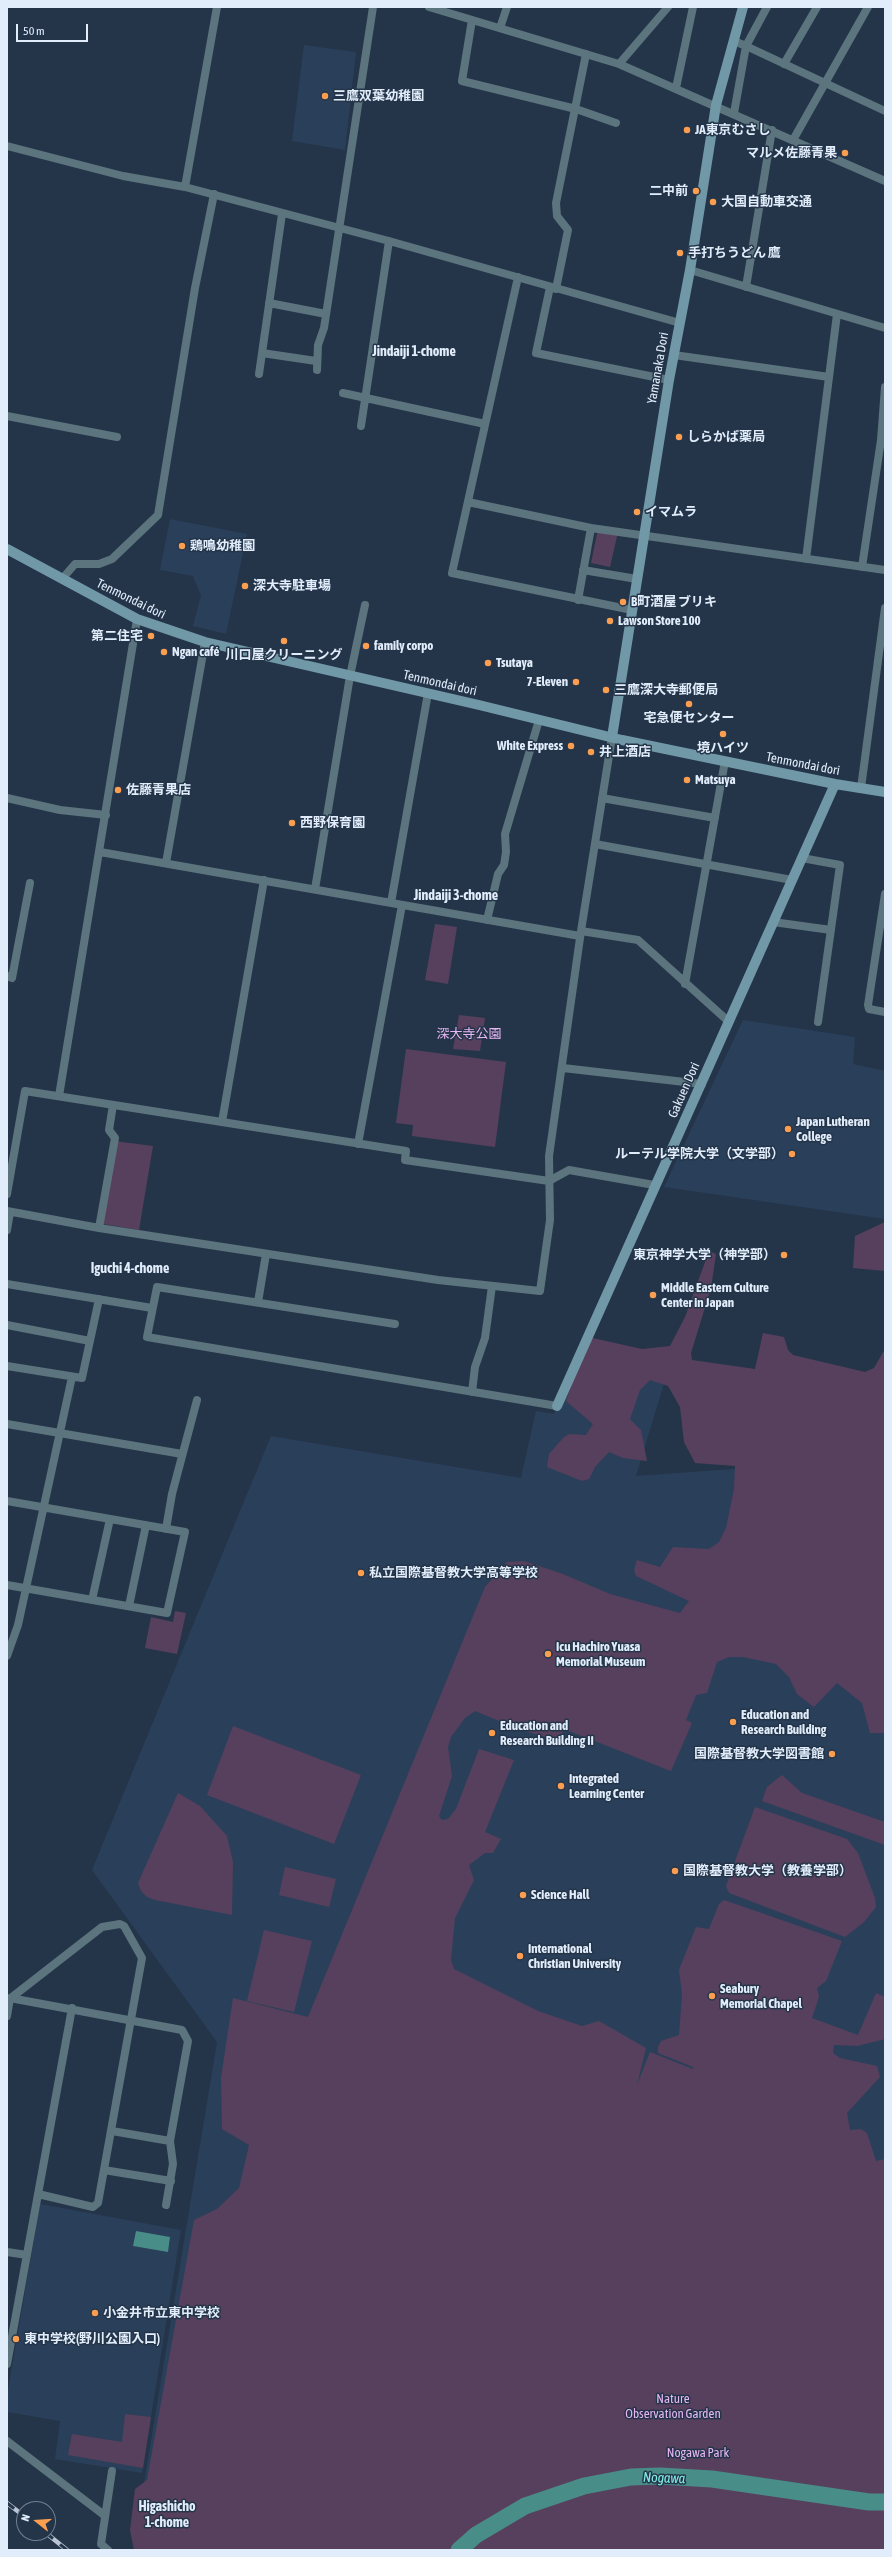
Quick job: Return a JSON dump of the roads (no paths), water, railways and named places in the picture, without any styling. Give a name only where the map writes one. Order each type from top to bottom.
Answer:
[{"type":"street","points":[[184,187],[217,7]]},
{"type":"street","points":[[317,370],[316,362],[326,314],[340,228],[373,7]]},
{"type":"street","points":[[429,7],[619,64],[716,105],[885,181]]},
{"type":"street","points":[[500,28],[507,7]]},
{"type":"street","points":[[619,64],[668,7]]},
{"type":"street","points":[[676,88],[693,7]]},
{"type":"street","name":"Yamanaka Dori","points":[[612,737],[669,380],[690,270],[716,105],[743,7]]},
{"type":"street","points":[[734,113],[746,46],[767,7]]},
{"type":"street","points":[[784,64],[817,7]]},
{"type":"street","points":[[793,140],[868,7]]},
{"type":"street","points":[[472,20],[462,81],[576,109],[616,123]]},
{"type":"street","points":[[734,41],[885,110]]},
{"type":"street","points":[[586,54],[556,203],[557,216],[568,230],[536,353],[669,380]]},
{"type":"street","points":[[746,287],[772,130]]},
{"type":"street","points":[[7,146],[123,176],[214,194],[282,214],[389,241],[680,323]]},
{"type":"street","points":[[62,579],[75,564],[99,564],[112,559],[158,514],[195,288],[214,194]]},
{"type":"street","points":[[259,374],[282,214]]},
{"type":"street","points":[[361,426],[389,241]]},
{"type":"street","points":[[690,270],[885,328]]},
{"type":"street","points":[[518,277],[452,573],[632,610]]},
{"type":"street","points":[[269,303],[326,314]]},
{"type":"street","points":[[806,559],[837,314]]},
{"type":"street","points":[[262,353],[316,362]]},
{"type":"street","points":[[674,355],[829,377]]},
{"type":"street","points":[[862,567],[881,440],[885,387]]},
{"type":"street","points":[[343,393],[485,424]]},
{"type":"street","points":[[7,416],[118,437]]},
{"type":"street","points":[[468,502],[591,528],[885,570]]},
{"type":"street","points":[[578,600],[591,528]]},
{"type":"street","name":"Tenmondai dori","points":[[7,549],[137,619],[205,642],[612,737],[834,784],[885,792]]},
{"type":"street","points":[[583,570],[637,579]]},
{"type":"street","points":[[315,889],[350,676],[365,605]]},
{"type":"street","points":[[861,788],[883,641],[885,608]]},
{"type":"street","points":[[59,1096],[137,619]]},
{"type":"street","points":[[166,863],[205,642]]},
{"type":"street","points":[[391,903],[428,693]]},
{"type":"street","points":[[487,920],[498,874],[504,865],[506,834],[540,720]]},
{"type":"street","points":[[7,1230],[8,1212],[99,1228],[438,1280],[540,1291],[550,1220],[549,1156],[563,1068],[580,933],[612,737]]},
{"type":"street","points":[[685,984],[725,761]]},
{"type":"street","name":"Gakuen Dori","points":[[557,1406],[654,1185],[702,1084],[728,1021],[834,784]]},
{"type":"street","points":[[7,798],[60,810],[106,815]]},
{"type":"street","points":[[602,798],[715,818]]},
{"type":"street","points":[[594,844],[792,880]]},
{"type":"street","points":[[100,852],[487,920],[638,940],[685,984],[728,1021]]},
{"type":"street","points":[[802,858],[840,865],[818,1022]]},
{"type":"street","points":[[222,1122],[264,880]]},
{"type":"street","points":[[7,976],[12,978],[30,883]]},
{"type":"street","points":[[885,894],[868,1006],[870,1009],[885,1012]]},
{"type":"street","points":[[358,1144],[402,905]]},
{"type":"street","points":[[773,922],[831,930]]},
{"type":"street","points":[[563,1068],[702,1084]]},
{"type":"street","points":[[7,1194],[25,1091],[406,1151],[405,1160],[549,1181],[569,1170],[654,1185]]},
{"type":"street","points":[[99,1228],[115,1138],[109,1130],[113,1104]]},
{"type":"street","points":[[258,1302],[266,1254]]},
{"type":"street","points":[[7,1284],[152,1308]]},
{"type":"street","points":[[472,1392],[475,1367],[484,1343],[492,1286]]},
{"type":"street","points":[[396,1324],[157,1287],[147,1338],[557,1406]]},
{"type":"street","points":[[7,1366],[82,1378],[99,1299]]},
{"type":"street","points":[[7,1326],[90,1341]]},
{"type":"street","points":[[7,1654],[18,1625],[72,1377]]},
{"type":"street","points":[[166,1529],[182,1454],[197,1400]]},
{"type":"street","points":[[7,1424],[182,1454]]},
{"type":"street","points":[[7,1501],[185,1532],[167,1613],[7,1585]]},
{"type":"street","points":[[92,1600],[110,1519]]},
{"type":"street","points":[[129,1606],[146,1525]]},
{"type":"street","points":[[7,2016],[9,1999],[102,1927],[120,1924],[124,1926],[142,1958],[98,2203],[93,2207],[38,2194]]},
{"type":"street","points":[[9,1999],[72,2008],[182,2030],[188,2041],[170,2141],[173,2164],[166,2205]]},
{"type":"street","points":[[7,2364],[72,2008]]},
{"type":"street","points":[[112,2131],[170,2141]]},
{"type":"street","points":[[104,2170],[171,2181]]},
{"type":"street","points":[[7,2252],[27,2255]]},
{"type":"street","points":[[7,2440],[104,2515]]},
{"type":"street","points":[[108,2550],[101,2544],[104,2515],[112,2471]]},
{"type":"waterway","name":"Nogawa","points":[[459,2550],[476,2535],[525,2506],[584,2486],[631,2477],[660,2476],[712,2479],[869,2502],[885,2502]]},
{"type":"railway","points":[[7,2503],[16,2510]]},
{"type":"railway","points":[[56,2541],[67,2550]]},
{"type":"place","name":"三鷹双葉幼稚園","points":[[325,96]]},
{"type":"place","name":"JA東京むさし","points":[[687,130]]},
{"type":"place","name":"マルメ佐藤青果","points":[[845,153]]},
{"type":"place","name":"二中前","points":[[696,191]]},
{"type":"place","name":"大国自動車交通","points":[[713,202]]},
{"type":"place","name":"手打ちうどん 鷹","points":[[680,253]]},
{"type":"place","name":"しらかば薬局","points":[[679,437]]},
{"type":"place","name":"イマムラ","points":[[637,512]]},
{"type":"place","name":"鶏鳴幼稚園","points":[[182,546]]},
{"type":"place","name":"深大寺駐車場","points":[[245,586]]},
{"type":"place","name":"B町酒屋 ブリキ","points":[[623,602]]},
{"type":"place","name":"Lawson Store 100","points":[[610,621]]},
{"type":"place","name":"第二住宅","points":[[151,636]]},
{"type":"place","name":"川口屋クリーニング","points":[[284,641]]},
{"type":"place","name":"family corpo","points":[[366,646]]},
{"type":"place","name":"Ngan café","points":[[164,652]]},
{"type":"place","name":"Tsutaya","points":[[488,663]]},
{"type":"place","name":"7-Eleven","points":[[576,682]]},
{"type":"place","name":"三鷹深大寺郵便局","points":[[606,690]]},
{"type":"place","name":"宅急便センター","points":[[689,704]]},
{"type":"place","name":"境ハイツ","points":[[723,734]]},
{"type":"place","name":"White Express","points":[[571,746]]},
{"type":"place","name":"井上酒店","points":[[591,752]]},
{"type":"place","name":"Matsuya","points":[[687,780]]},
{"type":"place","name":"佐藤青果店","points":[[118,790]]},
{"type":"place","name":"西野保育園","points":[[292,823]]},
{"type":"place","name":"Japan Lutheran College","points":[[788,1129]]},
{"type":"place","name":"ルーテル学院大学（文学部）","points":[[792,1154]]},
{"type":"place","name":"東京神学大学（神学部）","points":[[784,1255]]},
{"type":"place","name":"Middle Eastern Culture Center in Japan","points":[[653,1295]]},
{"type":"place","name":"私立国際基督教大学高等学校","points":[[361,1573]]},
{"type":"place","name":"Icu Hachiro Yuasa Memorial Museum","points":[[548,1654]]},
{"type":"place","name":"Education and Research Building","points":[[733,1722]]},
{"type":"place","name":"Education and Research Building II","points":[[492,1733]]},
{"type":"place","name":"国際基督教大学図書館","points":[[832,1754]]},
{"type":"place","name":"Integrated Learning Center","points":[[561,1786]]},
{"type":"place","name":"国際基督教大学（教養学部）","points":[[675,1871]]},
{"type":"place","name":"Science Hall","points":[[523,1895]]},
{"type":"place","name":"International Christian University","points":[[520,1956]]},
{"type":"place","name":"Seabury Memorial Chapel","points":[[712,1996]]},
{"type":"place","name":"小金井市立東中学校","points":[[95,2313]]},
{"type":"place","name":"東中学校(野川公園入口)","points":[[16,2339]]},
{"type":"district","name":"Jindaiji 1-chome","points":[[414,352]]},
{"type":"district","name":"Jindaiji 3-chome","points":[[456,896]]},
{"type":"district","name":"Iguchi 4-chome","points":[[130,1269]]},
{"type":"district","name":"Higashicho 1-chome","points":[[167,2516]]},
{"type":"park label","name":"深大寺公園","points":[[469,1034]]},
{"type":"park label","name":"Nature Observation Garden","points":[[673,2406]]},
{"type":"park label","name":"Nogawa Park","points":[[698,2453]]}]
